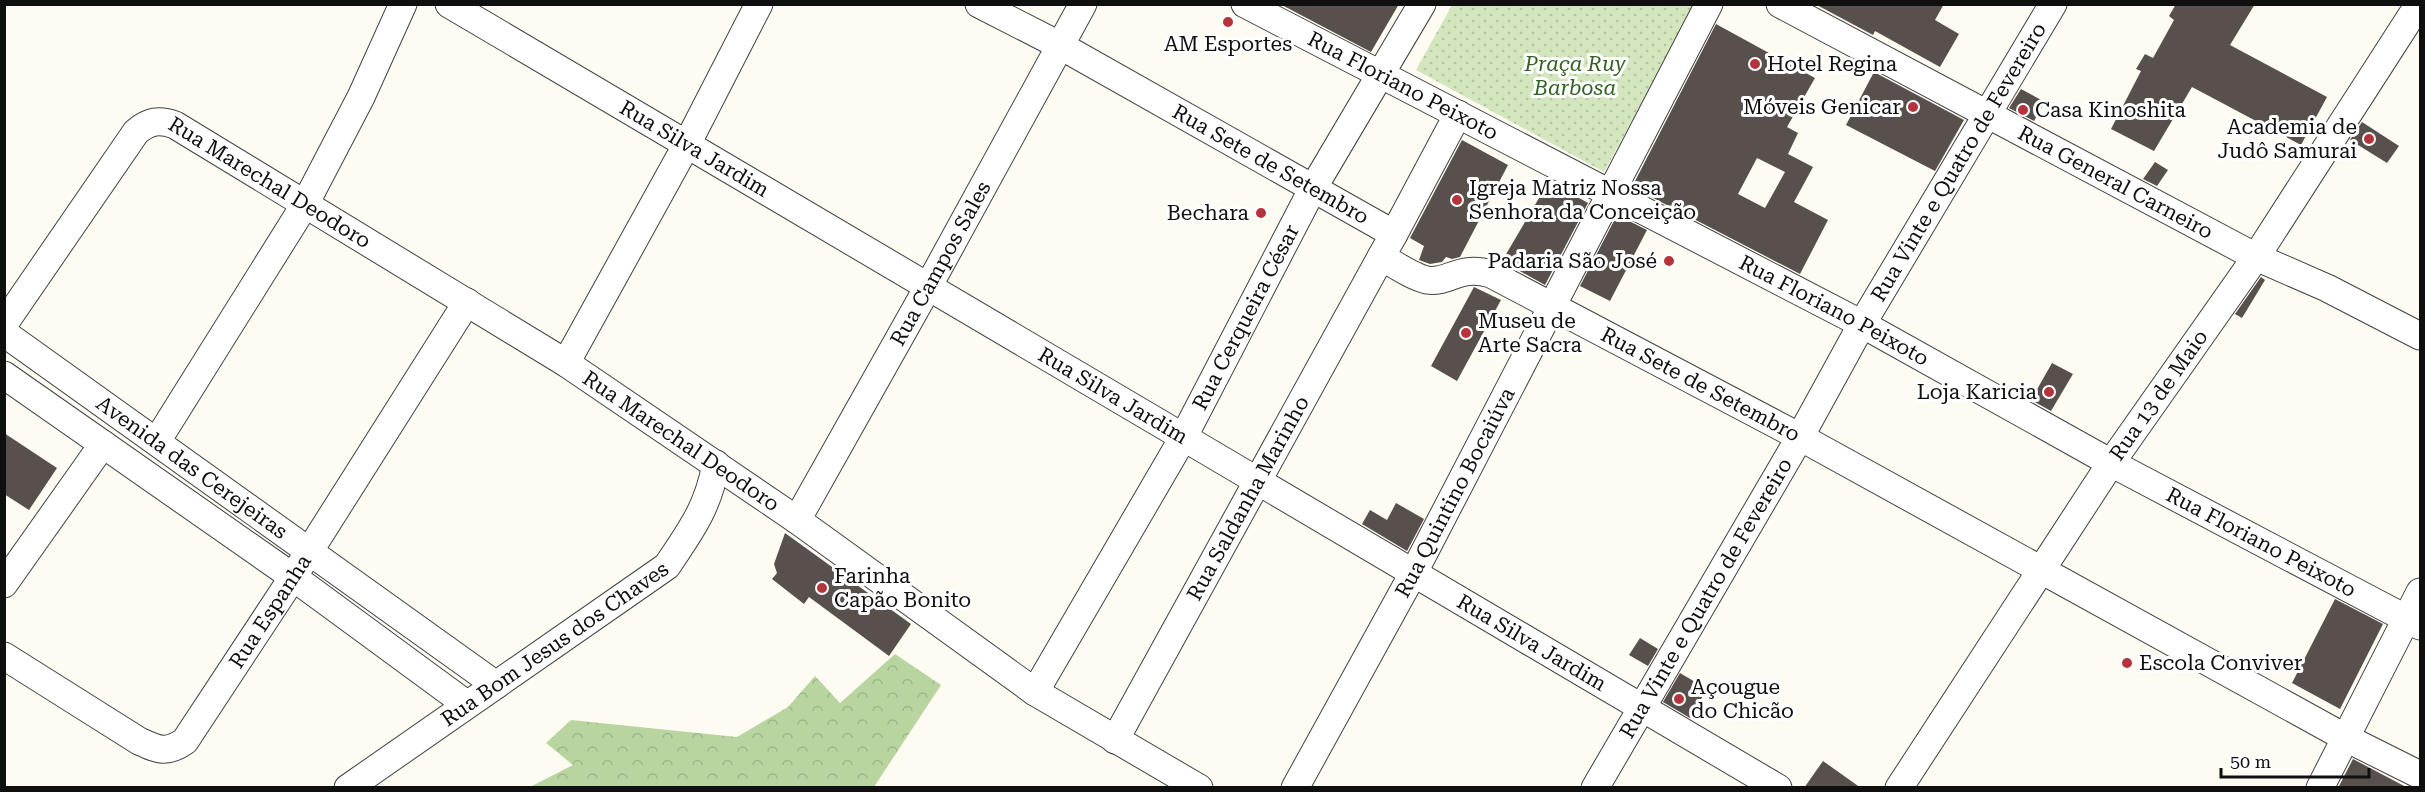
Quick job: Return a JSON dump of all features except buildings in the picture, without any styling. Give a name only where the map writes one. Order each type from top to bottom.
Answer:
[{"type":"street","points":[[157,441],[304,206],[361,97],[403,4]]},
{"type":"street","name":"Rua Silva Jardim","points":[[448,4],[1778,788]]},
{"type":"street","points":[[566,363],[687,144],[759,4]]},
{"type":"street","name":"Rua Sete de Setembro","points":[[979,4],[1060,46],[1312,190],[1387,245],[1427,280],[1438,279],[1462,270],[1491,273],[1550,307],[1800,437],[2346,738],[2421,775]]},
{"type":"street","name":"Rua Campos Sales","points":[[797,520],[1083,4]]},
{"type":"street","name":"Rua Floriano Peixoto","points":[[1245,4],[1382,73],[1862,324],[2111,463],[2414,622]]},
{"type":"street","name":"Rua Cerqueira César","points":[[1035,692],[1183,438],[1312,190],[1422,4]]},
{"type":"street","name":"Rua Quintino Bocaiúva","points":[[1295,788],[1414,572],[1709,4]]},
{"type":"street","name":"Rua General Carneiro","points":[[1780,4],[2256,257],[2327,288],[2421,336]]},
{"type":"street","name":"Rua Vinte e Quatro de Fevereiro","points":[[1595,788],[1800,437],[1862,324],[2053,4]]},
{"type":"street","name":"Rua 13 de Maio","points":[[1899,788],[2111,463],[2256,257],[2419,4]]},
{"type":"street","name":"Rua Saldanha Marinho","points":[[1115,740],[1259,483],[1458,114]]},
{"type":"street","name":"Rua Marechal Deodoro","points":[[4,324],[136,132],[147,123],[162,120],[175,125],[304,206],[566,363],[797,520],[1035,692],[1199,788]]},
{"type":"street","name":"Rua Espanha","points":[[4,656],[139,741],[160,750],[173,750],[185,741],[294,577],[307,552],[467,302]]},
{"type":"street","name":"Avenida das Cerejeiras","points":[[4,333],[157,441],[307,552],[496,685]]},
{"type":"street","name":"Avenida das Cerejeiras","points":[[4,375],[294,577],[466,704]]},
{"type":"street","points":[[4,584],[103,444]]},
{"type":"street","name":"Rua Bom Jesus dos Chaves","points":[[348,788],[667,566],[698,519],[711,492],[716,464]]},
{"type":"street","points":[[2320,788],[2346,738],[2414,622],[2421,592]]},
{"type":"green space","name":"Praça Ruy Barbosa","points":[[1452,5],[1695,5],[1604,172],[1416,70]]},
{"type":"green space","points":[[895,654],[941,685],[874,787],[530,787],[573,765],[546,743],[571,720],[737,737],[788,707],[815,676],[840,703]]},
{"type":"place","name":"AM Esportes","points":[[1228,22]]},
{"type":"place","name":"Hotel Regina","points":[[1755,64]]},
{"type":"place","name":"Móveis Genicar","points":[[1913,107]]},
{"type":"place","name":"Casa Kinoshita","points":[[2023,110]]},
{"type":"place","name":"Academia de Judô Samurai","points":[[2369,139]]},
{"type":"place","name":"Igreja Matriz Nossa Senhora da Conceição","points":[[1457,200]]},
{"type":"place","name":"Bechara","points":[[1261,213]]},
{"type":"place","name":"Padaria São José","points":[[1669,261]]},
{"type":"place","name":"Museu de Arte Sacra","points":[[1466,333]]},
{"type":"place","name":"Loja Karicia","points":[[2049,392]]},
{"type":"place","name":"Farinha Capão Bonito","points":[[822,588]]},
{"type":"place","name":"Escola Conviver","points":[[2127,663]]},
{"type":"place","name":"Açougue do Chicão","points":[[1679,699]]}]
